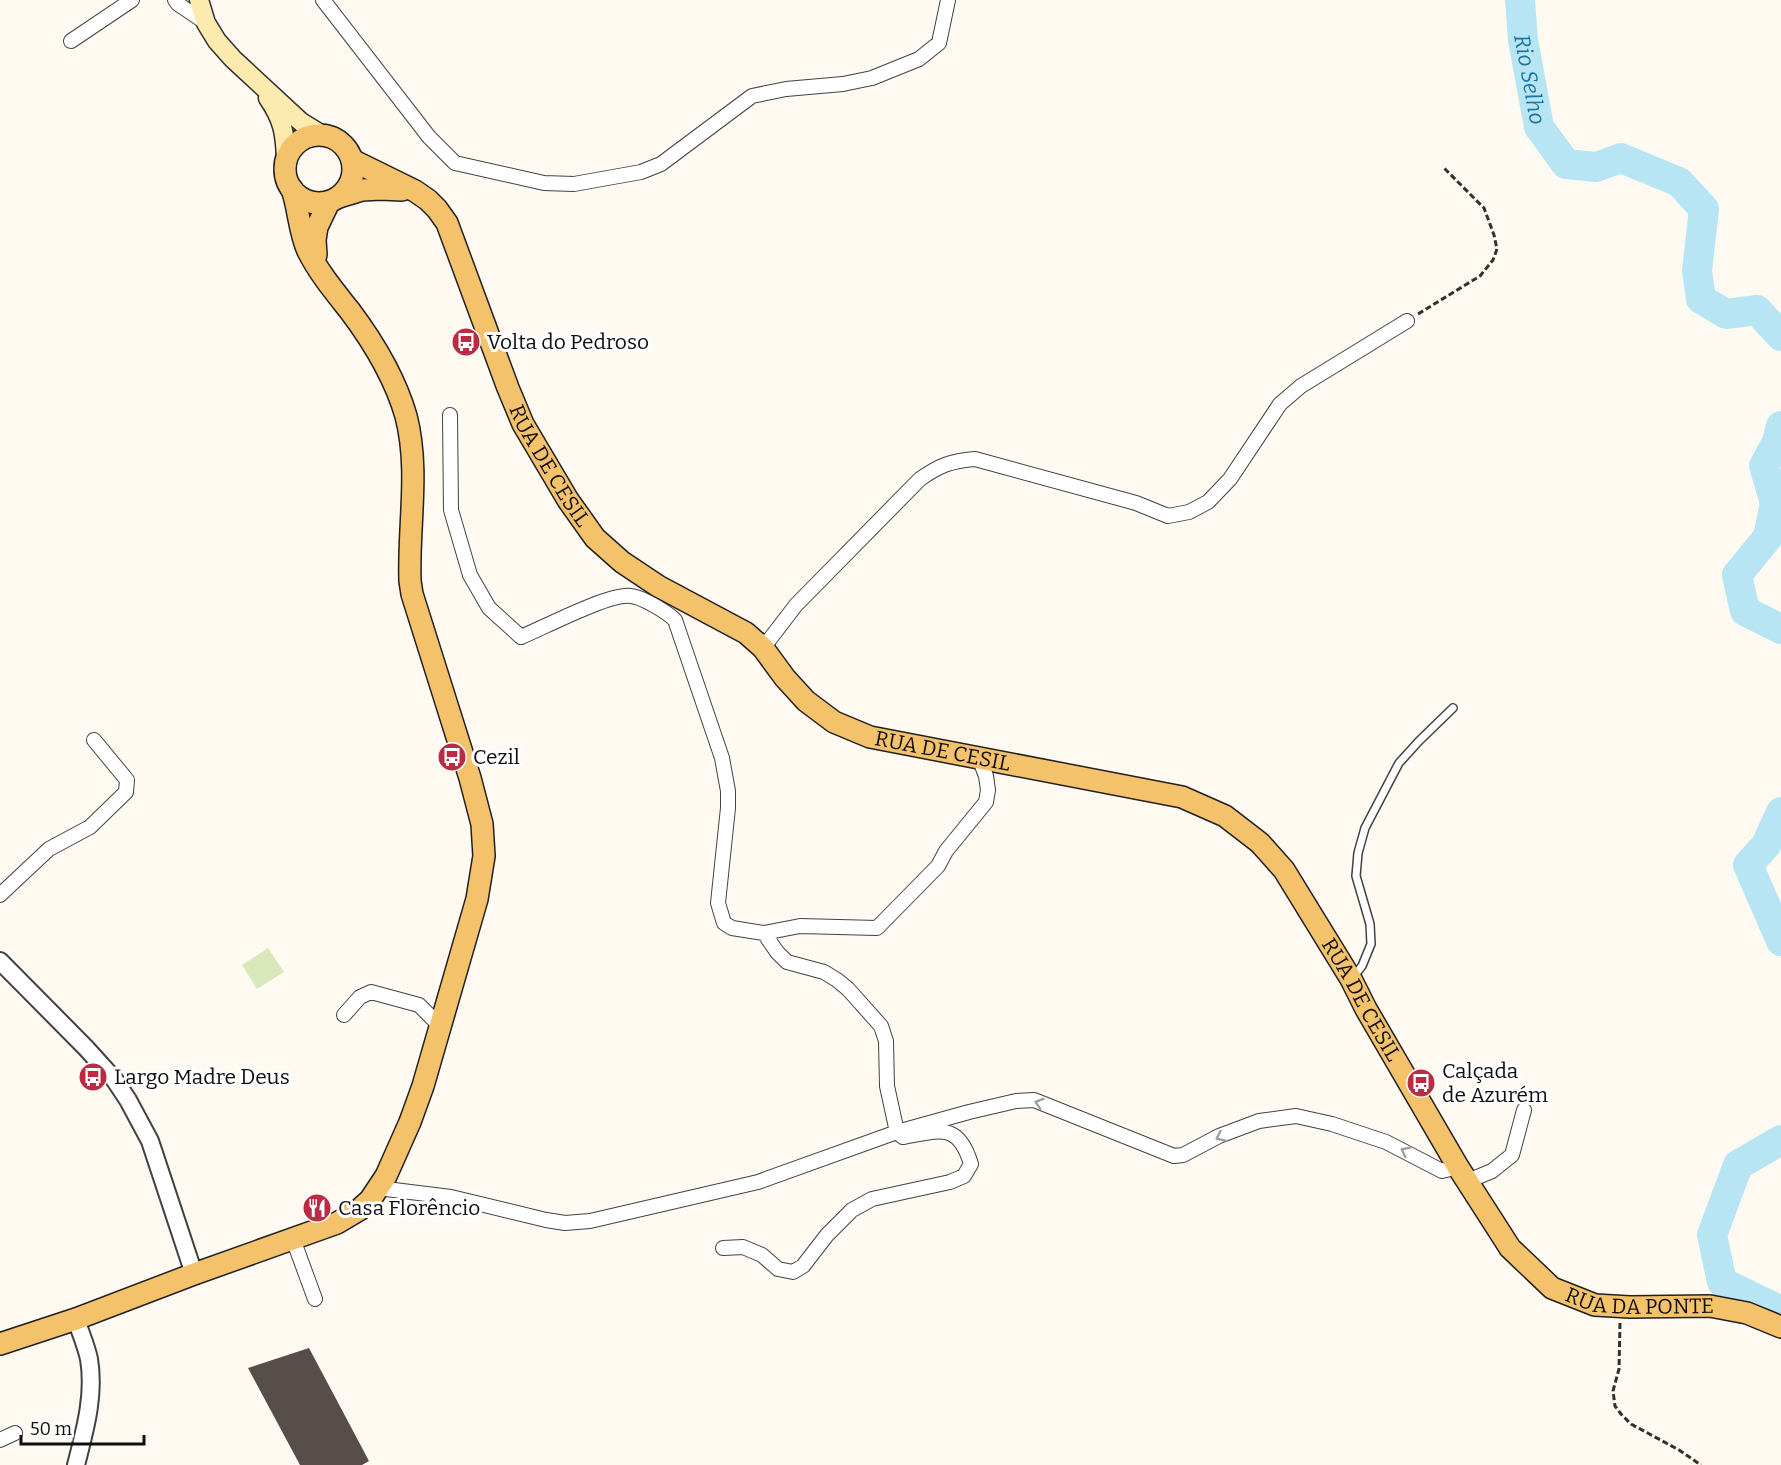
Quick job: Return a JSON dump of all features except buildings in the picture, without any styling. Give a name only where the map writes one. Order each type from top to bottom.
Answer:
[{"type":"main road","points":[[199,0],[206,23],[217,41],[301,122],[322,135]]},
{"type":"main road","points":[[259,84],[279,114],[285,135],[287,180],[299,197],[319,203],[362,190],[415,191]]},
{"type":"main road","points":[[286,159],[291,150],[304,138],[322,135],[332,137],[341,143],[352,160],[351,181],[346,190],[334,199],[321,216],[315,240],[317,265]]},
{"type":"main road","name":"RUA DE CESIL","points":[[352,160],[415,191],[433,205],[447,223],[519,415],[568,500],[595,538],[622,562],[658,586],[746,633],[763,648],[799,693],[834,722],[870,737],[1182,797],[1225,816],[1260,843],[1284,870],[1351,979],[1366,1010],[1463,1174],[1510,1248]]},
{"type":"main road","points":[[0,1344],[76,1319],[293,1239],[350,1216],[359,1210],[386,1176],[410,1122],[423,1086],[477,899],[484,856],[482,824],[465,760],[412,594],[410,567],[413,470],[406,416],[380,356],[308,250],[292,189]]},
{"type":"main road","name":"RUA DA PONTE","points":[[1510,1248],[1552,1288],[1595,1305],[1710,1306],[1748,1313],[1781,1327]]},
{"type":"street","points":[[71,41],[132,0]]},
{"type":"street","points":[[175,0],[206,23]]},
{"type":"street","points":[[323,0],[429,137],[455,163],[544,183],[574,184],[641,172],[661,164],[752,96],[786,89],[843,84],[872,78],[919,59],[939,43],[948,0]]},
{"type":"street","points":[[763,648],[796,605],[920,479],[935,468],[952,461],[975,459],[1136,504],[1168,516],[1189,512],[1208,502],[1230,479],[1287,398],[1301,386],[1407,321]]},
{"type":"street","points":[[450,415],[451,510],[470,575],[489,608],[521,637],[612,597],[632,595],[666,611],[675,620],[722,758],[728,791],[718,903],[724,923],[732,928],[765,933],[800,926],[877,928],[938,866],[946,851],[986,802],[986,776],[979,758]]},
{"type":"street","points":[[675,620],[690,602]]},
{"type":"street","points":[[0,896],[49,849],[90,826],[126,792],[127,780],[94,740]]},
{"type":"street","points":[[723,1248],[743,1247],[762,1255],[778,1269],[793,1272],[804,1266],[827,1235],[852,1210],[872,1199],[950,1182],[964,1176],[971,1164],[966,1147],[955,1135],[940,1131],[903,1137],[897,1132],[887,1086],[886,1041],[881,1026],[837,980],[824,972],[787,962],[777,952],[765,933]]},
{"type":"street","points":[[0,961],[86,1048],[114,1079],[128,1100],[150,1141],[194,1274]]},
{"type":"street","points":[[344,1015],[360,997],[371,992],[419,1005],[440,1026]]},
{"type":"street","points":[[378,1188],[451,1197],[565,1223],[590,1221],[758,1182],[897,1132],[1016,1101],[1034,1100],[1174,1156],[1183,1155],[1219,1136],[1258,1121],[1296,1116],[1332,1124],[1386,1142],[1442,1170],[1463,1174],[1492,1171],[1512,1155],[1524,1110]]},
{"type":"street","points":[[293,1239],[315,1299]]},
{"type":"street","points":[[76,1319],[88,1358],[91,1394],[76,1465]]},
{"type":"street","points":[[0,1440],[15,1432]]},
{"type":"lane","points":[[1351,979],[1362,966],[1371,944],[1370,924],[1356,876],[1358,853],[1365,828],[1399,763],[1453,708]]},
{"type":"path","points":[[1407,321],[1480,276],[1493,260],[1497,249],[1484,208],[1444,168]]},
{"type":"path","points":[[1620,1306],[1619,1369],[1613,1391],[1615,1406],[1631,1424],[1679,1450],[1701,1465]]},
{"type":"green space","points":[[268,948],[284,972],[257,989],[242,965]]},
{"type":"waterway","name":"Rio Selho","points":[[1520,0],[1523,40],[1539,127],[1566,164],[1596,167],[1621,158],[1679,182],[1704,209],[1697,271],[1701,299],[1726,314],[1757,310],[1781,336]]},
{"type":"waterway","name":"Rio Selho","points":[[1781,426],[1777,442],[1764,466],[1775,503],[1768,537],[1737,575],[1745,611],[1781,629]]},
{"type":"waterway","name":"Rio Selho","points":[[1781,812],[1766,845],[1748,865],[1781,941]]},
{"type":"waterway","name":"Rio Selho","points":[[1781,1140],[1738,1165],[1712,1235],[1722,1282],[1781,1311]]},
{"type":"place","name":"Volta do Pedroso","points":[[466,342]]},
{"type":"place","name":"Cezil","points":[[452,757]]},
{"type":"place","name":"Largo Madre Deus","points":[[93,1077]]},
{"type":"place","name":"Calçada de Azurém","points":[[1421,1083]]},
{"type":"place","name":"Casa Florêncio","points":[[317,1208]]}]
